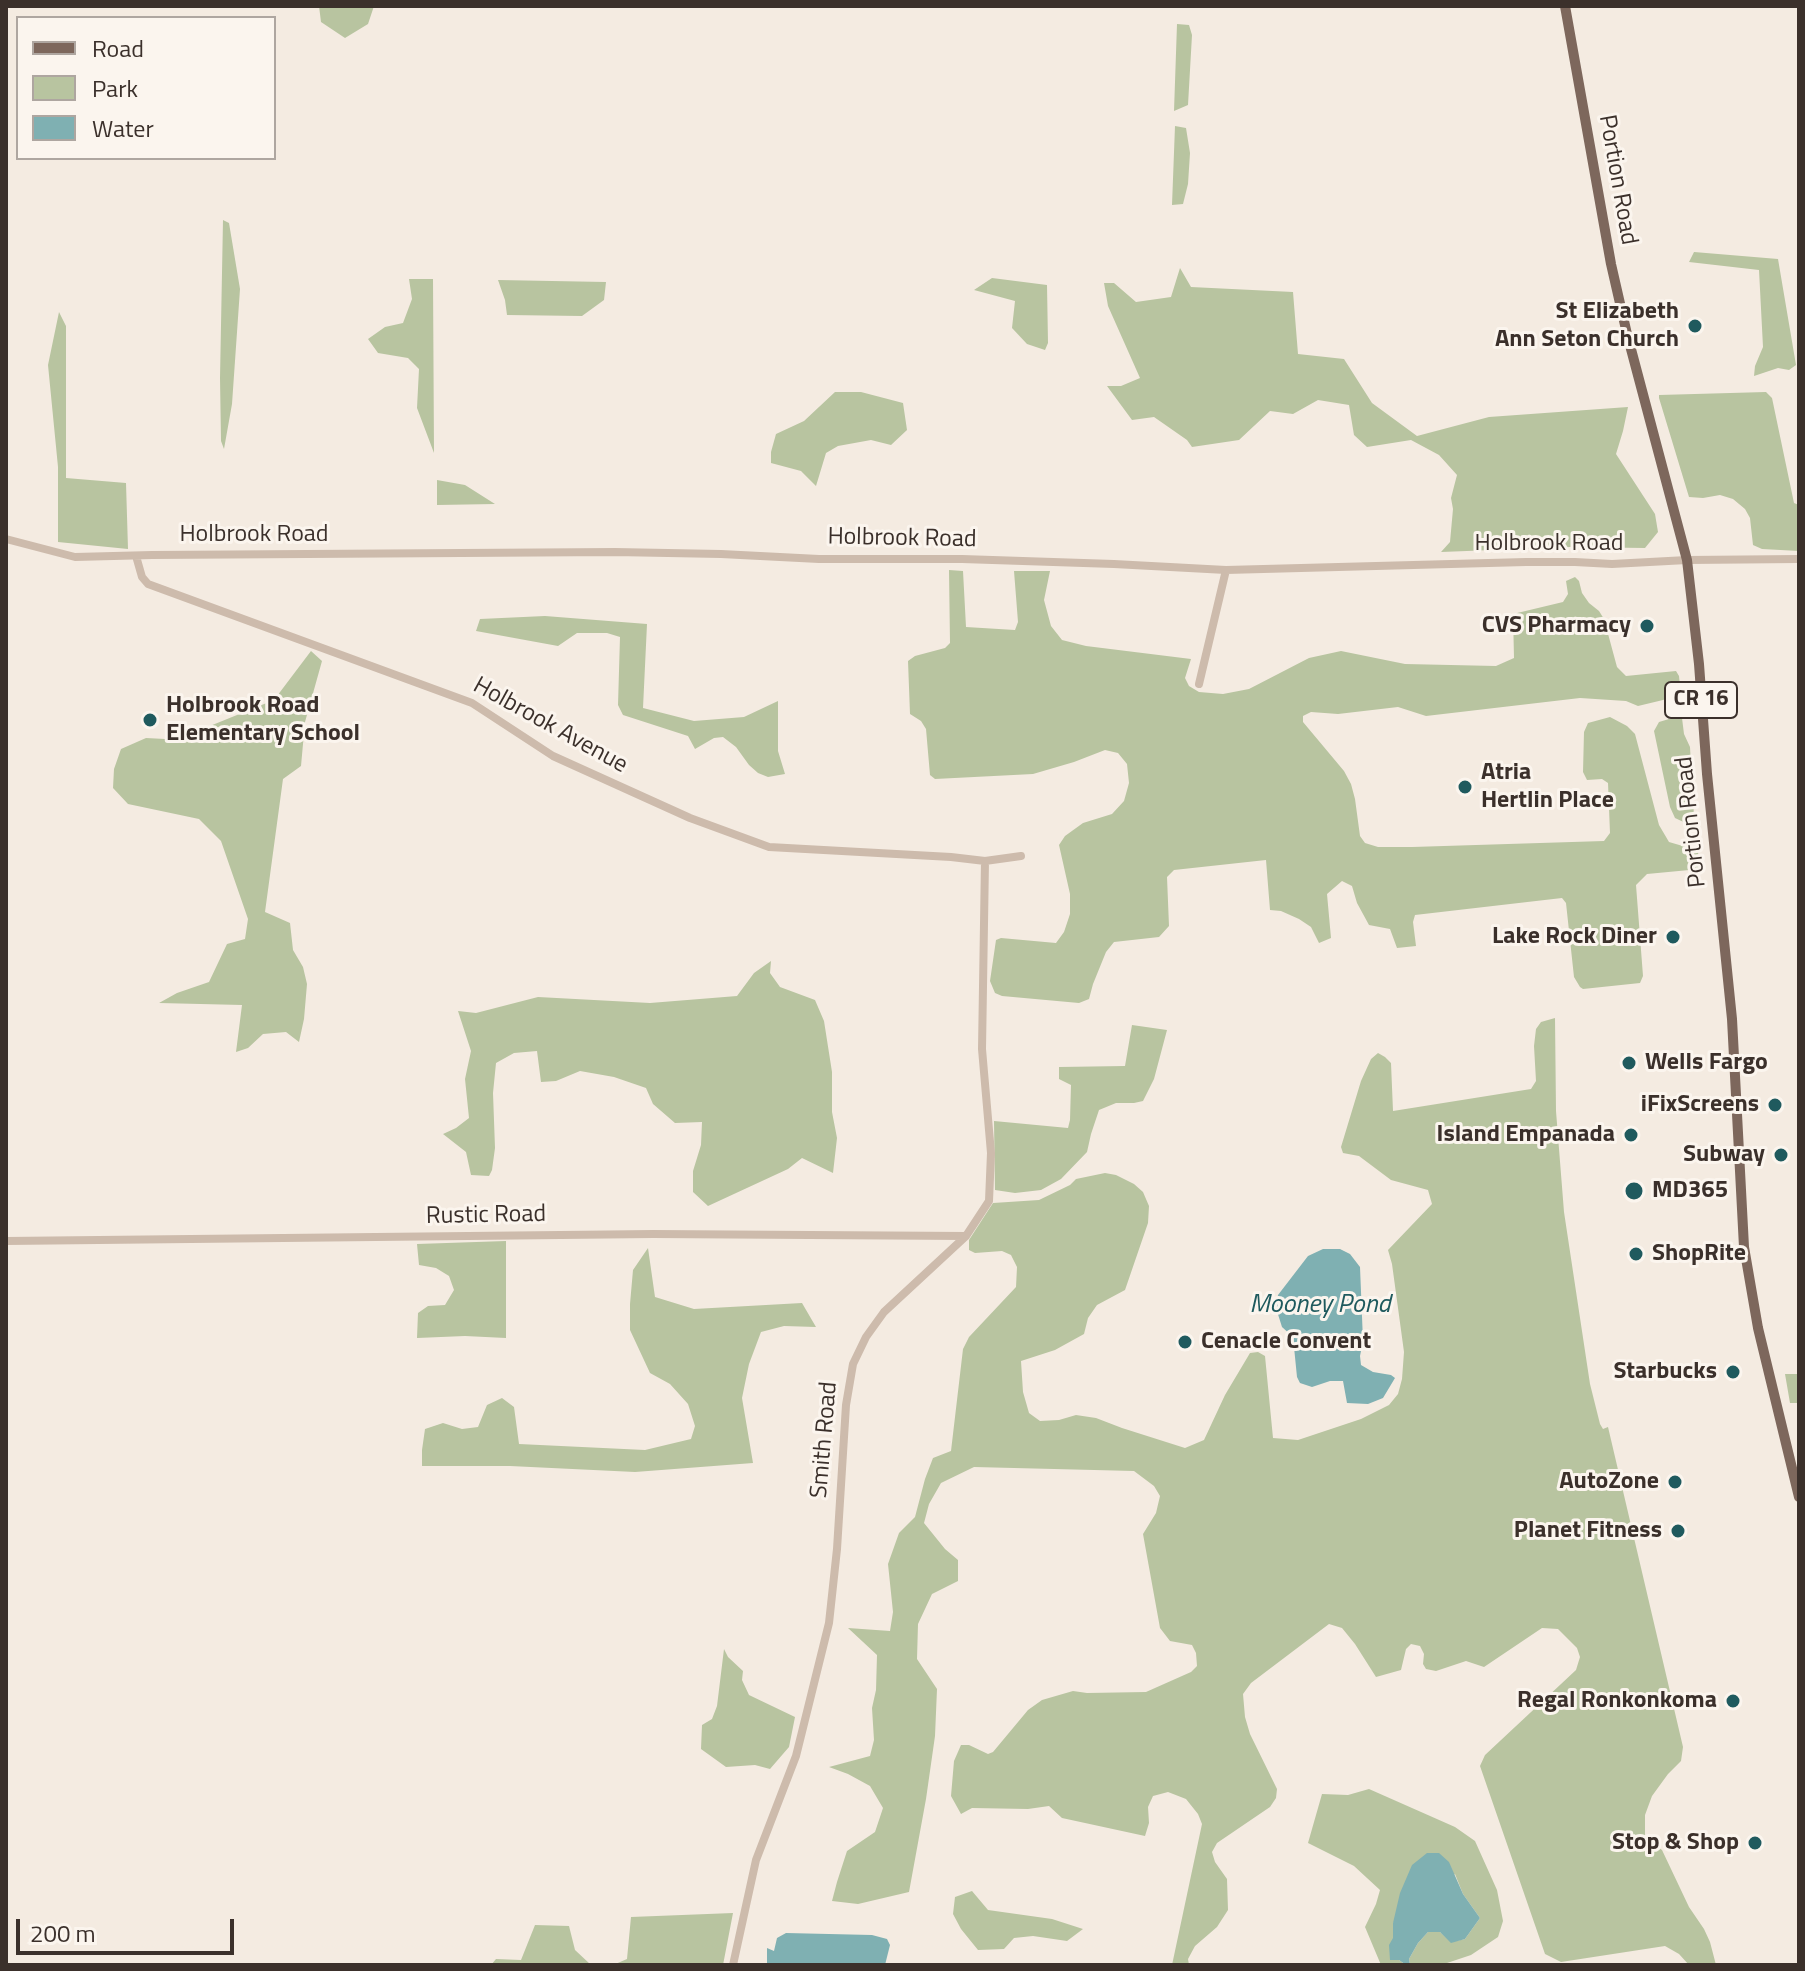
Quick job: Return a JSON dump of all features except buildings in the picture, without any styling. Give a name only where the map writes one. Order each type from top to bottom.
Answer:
[{"type":"main road","name":"Portion Road","points":[[1565,6],[1611,264],[1687,560],[1732,1019],[1744,1247],[1758,1328],[1799,1497]]},
{"type":"street","name":"Holbrook Road","points":[[6,539],[75,557],[615,552],[1101,563],[1226,570],[1799,559]]},
{"type":"street","name":"Holbrook Avenue","points":[[136,556],[142,577],[148,584],[472,703],[556,757],[690,818],[769,847],[985,861],[1021,856]]},
{"type":"street","points":[[1199,684],[1226,570]]},
{"type":"street","name":"Smith Road","points":[[733,1965],[756,1860],[796,1756],[829,1623],[846,1405],[853,1364],[866,1337],[884,1312],[966,1236],[989,1201],[991,1153],[982,1049],[985,861]]},
{"type":"street","name":"Rustic Road","points":[[6,1241],[653,1234],[966,1236]]},
{"type":"green space","points":[[319,6],[374,6],[368,24],[345,38],[321,22]]},
{"type":"green space","points":[[1177,24],[1189,25],[1192,35],[1188,105],[1174,111]]},
{"type":"green space","points":[[1175,126],[1186,128],[1190,153],[1183,204],[1172,205]]},
{"type":"green space","points":[[223,220],[229,223],[240,289],[232,404],[224,449],[221,441],[220,378]]},
{"type":"green space","points":[[1694,252],[1778,259],[1796,365],[1789,370],[1778,368],[1754,376],[1763,347],[1759,270],[1689,262]]},
{"type":"green space","points":[[1180,268],[1191,287],[1293,292],[1298,354],[1344,359],[1372,403],[1417,436],[1489,417],[1628,407],[1616,454],[1655,514],[1658,532],[1645,548],[1570,547],[1441,552],[1450,542],[1451,498],[1457,475],[1439,455],[1411,440],[1367,447],[1354,435],[1349,405],[1318,400],[1293,414],[1270,411],[1239,440],[1192,447],[1154,417],[1132,420],[1107,386],[1121,386],[1140,378],[1108,306],[1104,283],[1114,283],[1136,302],[1171,297]]},
{"type":"green space","points":[[992,278],[1047,285],[1048,343],[1045,350],[1027,344],[1012,328],[1015,301],[974,290]]},
{"type":"green space","points":[[409,279],[433,279],[434,453],[417,408],[419,369],[408,358],[378,353],[368,339],[385,327],[403,323],[412,299]]},
{"type":"green space","points":[[498,280],[606,282],[604,300],[582,316],[507,315]]},
{"type":"green space","points":[[59,312],[66,326],[66,478],[126,483],[128,549],[58,542],[58,467],[48,365]]},
{"type":"green space","points":[[835,392],[861,392],[903,403],[907,430],[891,445],[871,440],[838,446],[826,453],[816,486],[801,471],[771,463],[771,452],[776,434],[804,421]]},
{"type":"green space","points":[[1766,392],[1772,398],[1794,503],[1799,505],[1799,551],[1762,549],[1753,545],[1750,518],[1733,499],[1720,495],[1689,497],[1659,398],[1659,395]]},
{"type":"green space","points":[[437,480],[465,485],[495,504],[437,505]]},
{"type":"green space","points":[[949,570],[963,571],[966,627],[1015,630],[1018,622],[1014,571],[1050,571],[1044,600],[1051,626],[1062,640],[1086,646],[1191,659],[1185,678],[1189,686],[1199,692],[1223,694],[1249,689],[1309,658],[1341,651],[1405,664],[1496,666],[1514,658],[1513,614],[1563,602],[1568,594],[1566,581],[1575,577],[1582,593],[1604,619],[1617,667],[1626,676],[1676,671],[1680,686],[1677,694],[1638,706],[1626,701],[1580,698],[1426,716],[1398,707],[1338,714],[1311,712],[1303,716],[1303,722],[1344,771],[1351,784],[1360,836],[1365,843],[1378,847],[1412,847],[1604,841],[1610,833],[1608,783],[1602,779],[1587,780],[1583,772],[1584,732],[1588,723],[1610,717],[1635,734],[1659,825],[1669,842],[1698,852],[1700,869],[1647,874],[1636,885],[1643,976],[1640,983],[1580,987],[1574,977],[1566,903],[1562,898],[1415,915],[1416,946],[1397,948],[1390,929],[1369,925],[1352,886],[1342,881],[1327,894],[1331,938],[1319,943],[1311,927],[1281,911],[1270,910],[1266,860],[1174,870],[1167,877],[1169,926],[1159,937],[1114,942],[1106,952],[1089,999],[1079,1003],[1002,996],[995,993],[990,981],[996,940],[1056,943],[1064,932],[1070,914],[1070,894],[1059,845],[1065,836],[1083,823],[1112,814],[1124,801],[1129,783],[1127,764],[1118,753],[1105,750],[1033,774],[935,779],[930,775],[926,729],[921,721],[910,714],[908,661],[945,648],[950,643]]},
{"type":"green space","points":[[545,616],[647,624],[643,708],[694,721],[744,717],[778,701],[778,751],[785,774],[768,777],[758,773],[723,737],[714,738],[695,749],[688,736],[623,715],[618,705],[620,637],[607,633],[577,633],[558,646],[476,631],[480,619]]},
{"type":"green space","points":[[311,651],[322,661],[305,722],[301,766],[283,779],[265,912],[290,923],[293,950],[303,967],[307,984],[304,1019],[299,1042],[286,1032],[263,1034],[248,1048],[236,1052],[242,1005],[159,1003],[209,982],[227,944],[245,939],[248,919],[221,841],[199,819],[128,804],[113,788],[114,769],[121,749],[146,738],[184,740],[200,730],[274,700]]},
{"type":"green space","points":[[1679,716],[1690,747],[1692,826],[1675,818],[1670,807],[1654,731],[1659,722]]},
{"type":"green space","points":[[771,961],[770,973],[780,987],[815,1000],[824,1021],[837,1138],[833,1173],[802,1158],[788,1169],[708,1206],[693,1192],[693,1171],[701,1145],[702,1122],[675,1123],[653,1104],[646,1088],[614,1077],[580,1071],[556,1081],[541,1082],[537,1051],[514,1053],[496,1063],[493,1093],[495,1148],[489,1176],[471,1175],[466,1152],[443,1134],[469,1118],[465,1079],[471,1051],[458,1011],[476,1013],[538,997],[650,1003],[737,996],[754,973]]},
{"type":"green space","points":[[1555,1018],[1556,1111],[1564,1212],[1590,1384],[1600,1424],[1603,1429],[1608,1427],[1683,1747],[1681,1761],[1652,1796],[1645,1815],[1645,1838],[1662,1850],[1689,1907],[1704,1929],[1716,1965],[1689,1965],[1679,1954],[1665,1946],[1561,1962],[1545,1954],[1480,1766],[1485,1755],[1576,1670],[1580,1657],[1577,1648],[1558,1629],[1542,1628],[1484,1667],[1466,1661],[1436,1671],[1426,1669],[1420,1646],[1411,1644],[1406,1649],[1401,1670],[1376,1677],[1342,1628],[1329,1624],[1251,1683],[1243,1694],[1245,1717],[1277,1789],[1276,1798],[1270,1807],[1217,1843],[1212,1852],[1227,1879],[1228,1910],[1217,1927],[1195,1946],[1188,1959],[1189,1965],[1172,1965],[1202,1824],[1186,1799],[1168,1792],[1153,1796],[1148,1807],[1149,1823],[1145,1836],[1062,1818],[1049,1806],[1028,1809],[972,1808],[961,1814],[951,1796],[954,1761],[961,1745],[969,1745],[988,1754],[1028,1710],[1042,1700],[1073,1691],[1146,1692],[1191,1672],[1197,1666],[1192,1645],[1170,1641],[1160,1628],[1143,1534],[1156,1513],[1160,1496],[1154,1486],[1134,1471],[974,1467],[941,1483],[929,1504],[924,1523],[958,1560],[958,1581],[932,1594],[918,1624],[917,1659],[937,1689],[935,1736],[909,1892],[858,1904],[832,1901],[847,1851],[875,1832],[883,1808],[870,1786],[829,1767],[870,1756],[874,1740],[872,1708],[877,1655],[848,1628],[890,1631],[893,1612],[888,1564],[899,1533],[915,1517],[933,1458],[951,1451],[963,1349],[969,1337],[1016,1287],[1017,1267],[1011,1255],[1002,1251],[975,1253],[969,1250],[969,1240],[993,1203],[1039,1200],[1076,1179],[1105,1173],[1134,1184],[1143,1192],[1149,1206],[1148,1223],[1125,1290],[1097,1305],[1088,1318],[1084,1334],[1055,1350],[1021,1361],[1023,1392],[1029,1413],[1040,1421],[1076,1415],[1096,1418],[1185,1448],[1204,1440],[1225,1395],[1250,1353],[1258,1352],[1265,1356],[1273,1438],[1298,1440],[1361,1419],[1389,1405],[1398,1394],[1402,1379],[1404,1352],[1388,1250],[1432,1204],[1428,1190],[1391,1180],[1359,1156],[1343,1153],[1341,1147],[1371,1059],[1378,1053],[1391,1063],[1393,1111],[1531,1089],[1536,1081],[1536,1029],[1541,1022]]},
{"type":"green space","points":[[1132,1025],[1167,1030],[1154,1079],[1143,1101],[1116,1103],[1099,1110],[1087,1152],[1061,1179],[1041,1190],[1015,1193],[995,1190],[994,1121],[1068,1128],[1071,1085],[1059,1079],[1059,1067],[1125,1066]]},
{"type":"green space","points":[[506,1241],[506,1338],[417,1338],[418,1313],[428,1306],[445,1305],[454,1290],[449,1276],[436,1268],[419,1265],[417,1244]]},
{"type":"green space","points":[[648,1248],[655,1297],[694,1309],[802,1303],[816,1327],[784,1326],[761,1332],[749,1364],[742,1398],[753,1463],[635,1472],[510,1466],[422,1466],[425,1429],[443,1423],[462,1429],[478,1427],[487,1405],[502,1398],[514,1407],[519,1444],[645,1450],[691,1439],[695,1426],[688,1404],[670,1384],[650,1373],[630,1330],[633,1270]]},
{"type":"green space","points":[[1785,1374],[1799,1374],[1799,1403],[1790,1403]]},
{"type":"green space","points":[[724,1649],[743,1671],[742,1680],[749,1695],[795,1717],[789,1747],[770,1769],[755,1765],[726,1767],[701,1749],[702,1725],[712,1719],[717,1706]]},
{"type":"green space","points":[[1369,1789],[1455,1827],[1475,1841],[1497,1890],[1503,1921],[1498,1937],[1471,1955],[1441,1965],[1410,1965],[1409,1959],[1428,1932],[1440,1932],[1451,1942],[1465,1939],[1480,1918],[1463,1894],[1455,1874],[1393,1923],[1393,1938],[1399,1960],[1406,1965],[1381,1965],[1365,1927],[1380,1890],[1354,1866],[1308,1843],[1322,1794],[1348,1795]]},
{"type":"green space","points":[[972,1891],[988,1910],[1052,1919],[1083,1929],[1067,1941],[1033,1936],[1014,1938],[1004,1949],[978,1950],[953,1914],[955,1897]]},
{"type":"green space","points":[[733,1913],[723,1965],[613,1965],[627,1959],[631,1917]]},
{"type":"green space","points":[[535,1925],[569,1926],[575,1950],[590,1964],[598,1965],[491,1965],[496,1959],[521,1960]]},
{"type":"water","name":"Mooney Pond","points":[[1323,1249],[1340,1249],[1350,1254],[1360,1267],[1361,1365],[1395,1378],[1383,1398],[1368,1404],[1347,1403],[1343,1381],[1330,1381],[1312,1387],[1300,1383],[1293,1337],[1282,1327],[1276,1308],[1278,1295],[1308,1256]]},
{"type":"water","points":[[1427,1853],[1439,1853],[1449,1862],[1463,1894],[1480,1918],[1465,1939],[1451,1943],[1440,1932],[1428,1932],[1409,1959],[1410,1965],[1406,1965],[1399,1960],[1390,1960],[1393,1923],[1400,1893],[1412,1865]]},
{"type":"water","points":[[786,1933],[872,1935],[887,1939],[890,1945],[885,1965],[767,1965],[767,1948],[774,1951],[777,1938]]},
{"type":"place","name":"St Elizabeth Ann Seton Church","points":[[1695,326]]},
{"type":"place","name":"CVS Pharmacy","points":[[1647,626]]},
{"type":"place","name":"Holbrook Road Elementary School","points":[[150,720]]},
{"type":"place","name":"Atria Hertlin Place","points":[[1465,787]]},
{"type":"place","name":"Lake Rock Diner","points":[[1673,937]]},
{"type":"place","name":"Wells Fargo","points":[[1629,1063]]},
{"type":"place","name":"iFixScreens","points":[[1775,1105]]},
{"type":"place","name":"Island Empanada","points":[[1631,1135]]},
{"type":"place","name":"Subway","points":[[1781,1155]]},
{"type":"place","name":"MD365","points":[[1634,1191]]},
{"type":"place","name":"ShopRite","points":[[1636,1254]]},
{"type":"place","name":"Cenacle Convent","points":[[1185,1342]]},
{"type":"place","name":"Starbucks","points":[[1733,1372]]},
{"type":"place","name":"AutoZone","points":[[1675,1482]]},
{"type":"place","name":"Planet Fitness","points":[[1678,1531]]},
{"type":"place","name":"Regal Ronkonkoma","points":[[1733,1701]]},
{"type":"place","name":"Stop & Shop","points":[[1755,1843]]}]
